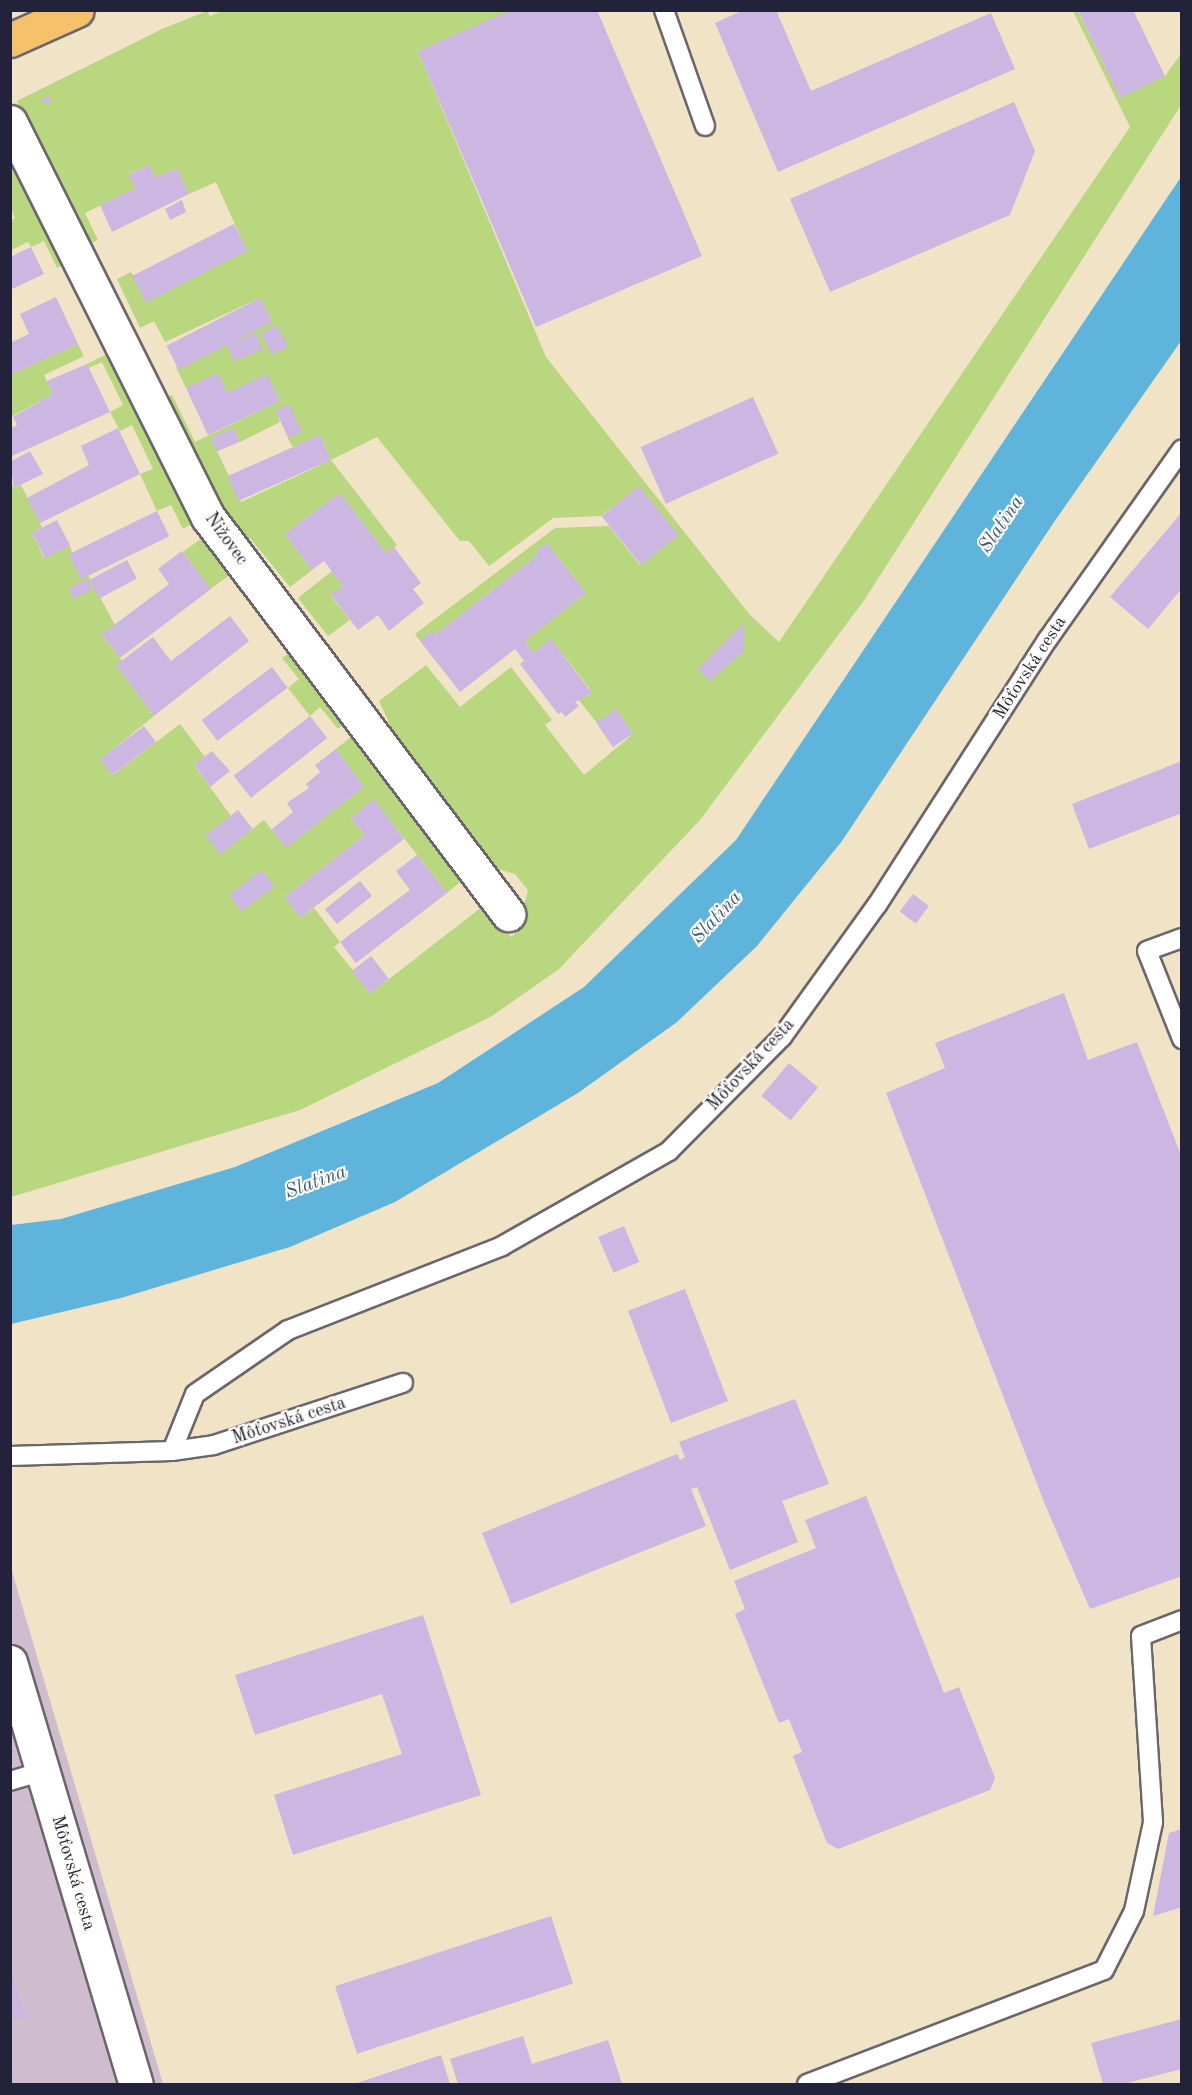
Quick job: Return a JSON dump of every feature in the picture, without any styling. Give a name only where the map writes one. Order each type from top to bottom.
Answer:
[{"type":"main road","points":[[10,40],[77,10]]},
{"type":"street","name":"Nižovec","points":[[10,122],[208,517],[508,914]]},
{"type":"street","name":"Môťovská cesta","points":[[10,1662],[135,2085]]},
{"type":"lane","points":[[664,10],[705,126]]},
{"type":"lane","name":"Môťovská cesta","points":[[172,1451],[195,1394],[288,1330],[502,1246],[669,1151],[782,1037],[877,905],[1048,639],[1182,449]]},
{"type":"lane","points":[[1182,938],[1147,951],[1182,1039]]},
{"type":"lane","name":"Môťovská cesta","points":[[10,1456],[172,1451],[214,1445],[403,1383]]},
{"type":"lane","points":[[807,2085],[1104,1970],[1134,1911],[1153,1822],[1141,1636],[1182,1620]]},
{"type":"lane","points":[[10,1780],[43,1772]]},
{"type":"shaded area","points":[[11,1568],[163,2084],[11,2084]]},
{"type":"green space","points":[[225,10],[512,11],[418,51],[546,357],[750,615],[779,642],[1130,127],[1073,11],[1078,11],[1120,97],[1165,76],[1181,54],[1181,105],[865,599],[700,820],[559,969],[492,1016],[300,1110],[11,1197],[10,481],[14,488],[21,485],[42,527],[32,533],[44,558],[70,546],[80,578],[88,575],[115,625],[102,634],[122,661],[116,665],[154,716],[101,759],[113,775],[180,724],[205,757],[194,765],[231,816],[220,854],[264,820],[286,847],[364,787],[336,749],[356,733],[467,876],[447,893],[374,800],[351,818],[365,835],[286,896],[300,918],[314,908],[340,942],[334,947],[371,993],[487,903],[511,937],[525,925],[522,915],[528,890],[515,874],[490,866],[402,751],[379,701],[426,665],[460,707],[511,667],[552,720],[545,725],[584,775],[633,734],[616,709],[597,723],[578,699],[585,694],[588,697],[590,689],[551,639],[534,653],[525,641],[586,593],[547,543],[536,552],[538,555],[435,635],[432,632],[420,641],[415,634],[555,528],[609,526],[640,565],[678,535],[639,487],[601,516],[553,518],[489,566],[469,541],[460,541],[377,437],[331,460],[397,545],[386,553],[340,493],[285,534],[312,570],[290,587],[250,538],[238,540],[163,399],[172,395],[195,442],[280,401],[267,375],[227,393],[218,374],[186,388],[176,367],[272,321],[260,298],[165,342],[154,321],[140,328],[117,279],[131,272],[145,299],[247,251],[216,182],[189,194],[177,168],[156,178],[149,165],[129,174],[136,188],[85,213],[98,240],[87,245],[17,101],[162,29],[207,11],[210,16]],"holes":[[[289,404],[288,439],[293,447],[320,435],[331,460],[241,502],[211,438],[234,428],[240,442],[280,422],[276,411]]]},
{"type":"green space","points":[[10,150],[67,263],[57,268],[44,241],[31,247],[28,242],[11,250],[11,221],[15,218],[11,207]]},
{"type":"green space","points":[[78,344],[84,356],[44,375],[53,394],[11,417],[10,375]]},
{"type":"green space","points":[[111,352],[196,521],[183,529],[171,505],[157,511],[140,474],[153,469],[132,425],[120,431],[110,412],[123,405],[102,362],[89,368],[87,364]]},
{"type":"green space","points":[[205,536],[232,573],[210,589],[183,552]]},
{"type":"green space","points":[[332,571],[343,586],[331,596],[350,620],[328,636],[298,598]]},
{"type":"green space","points":[[292,651],[347,722],[338,729],[320,707],[310,716],[288,688],[299,679],[282,658]]},
{"type":"water","name":"Slatina","points":[[1181,177],[1181,341],[1054,522],[842,841],[757,946],[677,1022],[578,1093],[395,1202],[290,1247],[121,1298],[11,1324],[11,1225],[61,1219],[235,1167],[438,1083],[584,987],[736,840]]},
{"type":"building","points":[[512,10],[597,10],[702,256],[536,327],[418,51]]},
{"type":"building","points":[[744,10],[776,10],[811,91],[991,13],[1015,69],[778,172],[715,23]]},
{"type":"building","points":[[1078,10],[1133,10],[1165,76],[1120,98]]},
{"type":"building","points":[[49,96],[51,103],[45,105],[42,99]]},
{"type":"building","points":[[1014,102],[1035,151],[1010,215],[830,292],[790,199]]},
{"type":"building","points":[[149,165],[156,178],[177,168],[189,194],[112,232],[100,205],[136,188],[128,175]]},
{"type":"building","points":[[182,200],[186,212],[170,220],[165,209]]},
{"type":"building","points":[[234,224],[248,251],[146,302],[132,276]]},
{"type":"building","points":[[31,247],[44,274],[10,290],[10,257]]},
{"type":"building","points":[[56,297],[78,344],[10,375],[10,343],[29,334],[20,314]]},
{"type":"building","points":[[260,298],[272,322],[179,370],[166,346]]},
{"type":"building","points":[[277,325],[288,346],[272,355],[261,333]]},
{"type":"building","points":[[256,333],[263,350],[234,361],[227,345]]},
{"type":"building","points":[[87,364],[110,412],[10,457],[10,429],[17,425],[13,417],[53,394],[47,381]]},
{"type":"building","points":[[218,373],[227,393],[267,374],[280,401],[208,435],[186,388]]},
{"type":"building","points":[[753,397],[778,454],[666,504],[641,447]]},
{"type":"building","points":[[289,404],[302,432],[289,438],[275,410]]},
{"type":"building","points":[[118,428],[140,474],[40,523],[27,498],[89,465],[81,446]]},
{"type":"building","points":[[234,428],[240,442],[217,452],[211,438]]},
{"type":"building","points":[[320,435],[331,460],[239,501],[228,476]]},
{"type":"building","points":[[30,451],[43,474],[14,488],[10,462]]},
{"type":"building","points":[[639,486],[679,535],[641,565],[602,516]]},
{"type":"building","points":[[340,493],[386,553],[394,547],[421,583],[413,589],[424,603],[389,631],[378,615],[358,630],[331,595],[343,586],[324,561],[312,570],[285,534]]},
{"type":"building","points":[[157,511],[169,536],[81,579],[69,554]]},
{"type":"building","points":[[1182,512],[1182,588],[1148,629],[1110,597]]},
{"type":"building","points":[[57,520],[70,546],[45,559],[32,533]]},
{"type":"building","points":[[547,543],[586,593],[525,641],[534,653],[551,639],[592,693],[575,702],[579,706],[565,717],[562,712],[558,714],[520,664],[524,661],[515,649],[460,692],[420,641],[432,631],[435,635],[538,555],[535,552]]},
{"type":"building","points":[[182,551],[211,589],[120,658],[102,634],[169,584],[158,569]]},
{"type":"building","points":[[127,560],[137,579],[100,598],[90,580]]},
{"type":"building","points":[[88,579],[93,590],[74,599],[69,588]]},
{"type":"building","points":[[230,616],[249,641],[154,716],[116,665],[153,637],[171,661]]},
{"type":"building","points":[[744,623],[744,651],[710,681],[698,669]]},
{"type":"building","points":[[272,667],[288,688],[217,741],[202,720]]},
{"type":"building","points":[[616,709],[633,734],[613,747],[596,722]]},
{"type":"building","points":[[310,716],[327,738],[251,798],[234,776]]},
{"type":"building","points":[[144,726],[156,742],[112,775],[100,759]]},
{"type":"building","points":[[336,749],[364,787],[286,848],[272,829],[293,812],[287,803],[309,788],[306,784],[320,772],[315,765]]},
{"type":"building","points":[[212,751],[230,771],[210,787],[194,764]]},
{"type":"building","points":[[1182,761],[1182,813],[1089,849],[1072,804]]},
{"type":"building","points":[[374,799],[404,839],[300,918],[285,897],[365,835],[351,818]]},
{"type":"building","points":[[238,810],[253,829],[220,854],[206,835]]},
{"type":"building","points":[[417,855],[447,893],[356,963],[340,942],[410,890],[396,871]]},
{"type":"building","points":[[262,870],[275,887],[242,911],[229,895]]},
{"type":"building","points":[[360,881],[372,896],[337,924],[325,909]]},
{"type":"building","points":[[913,894],[929,906],[916,924],[900,912]]},
{"type":"building","points":[[371,956],[389,979],[370,994],[352,971]]},
{"type":"building","points":[[1064,993],[1088,1060],[1137,1042],[1182,1158],[1182,1576],[1090,1609],[1046,1507],[886,1093],[945,1068],[935,1043]]},
{"type":"building","points":[[789,1063],[818,1087],[790,1120],[761,1096]]},
{"type":"building","points":[[624,1226],[639,1262],[613,1273],[598,1237]]},
{"type":"building","points":[[685,1289],[728,1401],[671,1423],[628,1311]]},
{"type":"building","points":[[795,1399],[829,1484],[782,1501],[798,1542],[730,1570],[697,1487],[691,1489],[706,1526],[511,1604],[482,1533],[677,1454],[680,1460],[685,1457],[679,1442]]},
{"type":"building","points":[[866,1496],[944,1693],[959,1687],[995,1778],[990,1790],[838,1849],[827,1843],[793,1756],[802,1752],[789,1719],[779,1723],[735,1614],[745,1609],[734,1581],[816,1548],[805,1520]]},
{"type":"building","points":[[423,1615],[481,1795],[293,1855],[274,1795],[402,1754],[382,1694],[255,1735],[235,1675]]},
{"type":"building","points":[[1182,1829],[1182,1907],[1153,1916],[1169,1833]]},
{"type":"building","points":[[551,1916],[573,1984],[357,2054],[335,1986]]},
{"type":"building","points":[[10,1967],[25,2016],[10,2020]]},
{"type":"building","points":[[1182,2019],[1182,2069],[1123,2084],[1103,2084],[1091,2043]]},
{"type":"building","points":[[523,2036],[532,2064],[608,2040],[622,2084],[458,2084],[450,2059]]},
{"type":"building","points":[[441,2055],[450,2084],[354,2084]]},
{"type":"building","points":[[11,2070],[15,2084],[10,2084]]}]
